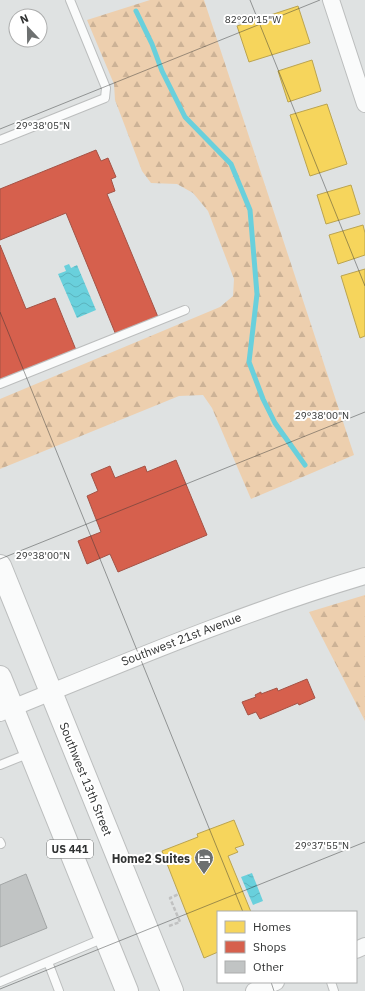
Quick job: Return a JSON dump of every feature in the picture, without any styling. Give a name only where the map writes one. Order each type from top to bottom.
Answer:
[{"type":"main road","name":"Southwest 13th Street","points":[[0,566],[172,991]]},
{"type":"main road","name":"US 441","points":[[0,677],[6,710],[30,753],[127,991]]},
{"type":"street","points":[[331,0],[365,104]]},
{"type":"street","name":"Southwest 21st Avenue","points":[[6,710],[50,691],[249,613],[365,576]]},
{"type":"street","points":[[254,991],[274,983]]},
{"type":"lane","points":[[0,140],[105,98],[106,88],[70,0]]},
{"type":"lane","points":[[0,384],[185,310]]},
{"type":"lane","points":[[0,765],[30,753]]},
{"type":"lane","points":[[0,982],[105,937]]},
{"type":"lane","points":[[48,962],[59,991]]},
{"type":"path","points":[[169,926],[180,922],[170,898],[179,894]]},
{"type":"green space","points":[[150,0],[204,0],[354,455],[251,499],[212,408],[203,395],[179,396],[0,469],[0,399],[220,307],[233,296],[234,279],[208,211],[193,193],[177,184],[151,183],[142,171],[115,100],[114,84],[87,20]]},
{"type":"green space","points":[[365,595],[365,721],[309,612]]},
{"type":"water","points":[[69,264],[71,268],[77,265],[96,310],[77,318],[58,274],[66,271],[64,266]]},
{"type":"water","points":[[252,873],[263,901],[253,905],[241,877]]},
{"type":"building: Homes","points":[[298,6],[310,43],[249,62],[237,26]]},
{"type":"building: Homes","points":[[312,60],[321,91],[288,102],[278,71]]},
{"type":"building: Homes","points":[[327,104],[347,164],[310,176],[290,115]]},
{"type":"building: Homes","points":[[351,185],[360,214],[326,224],[317,195]]},
{"type":"building: Homes","points":[[363,225],[365,233],[365,255],[338,264],[329,235]]},
{"type":"building: Homes","points":[[365,269],[365,336],[360,338],[341,276]]},
{"type":"building: Homes","name":"Home2 Suites","points":[[234,820],[244,845],[235,848],[238,852],[228,856],[251,911],[217,911],[217,952],[204,958],[162,851],[198,837],[197,834]]},
{"type":"building: Shops","points":[[96,150],[101,161],[108,158],[116,177],[111,179],[115,191],[107,194],[158,317],[116,335],[66,213],[0,240],[0,189]]},
{"type":"building: Shops","points":[[0,245],[26,309],[55,298],[76,350],[0,382]]},
{"type":"building: Shops","points":[[176,460],[207,535],[118,572],[110,554],[87,564],[78,541],[101,532],[87,496],[98,491],[91,474],[110,466],[115,478],[145,466],[147,472]]},
{"type":"building: Shops","points":[[307,679],[315,698],[299,705],[298,703],[260,719],[256,712],[248,715],[242,702],[256,697],[255,695],[261,692],[261,694],[277,688],[278,691]]},
{"type":"building: Other","points":[[26,874],[47,928],[0,947],[0,885]]},
{"type":"waterway","points":[[136,11],[152,44],[162,71],[185,117],[231,164],[250,210],[257,294],[249,362],[263,399],[275,423],[305,465]]},
{"type":"place","name":"Home2 Suites","points":[[204,875]]}]
